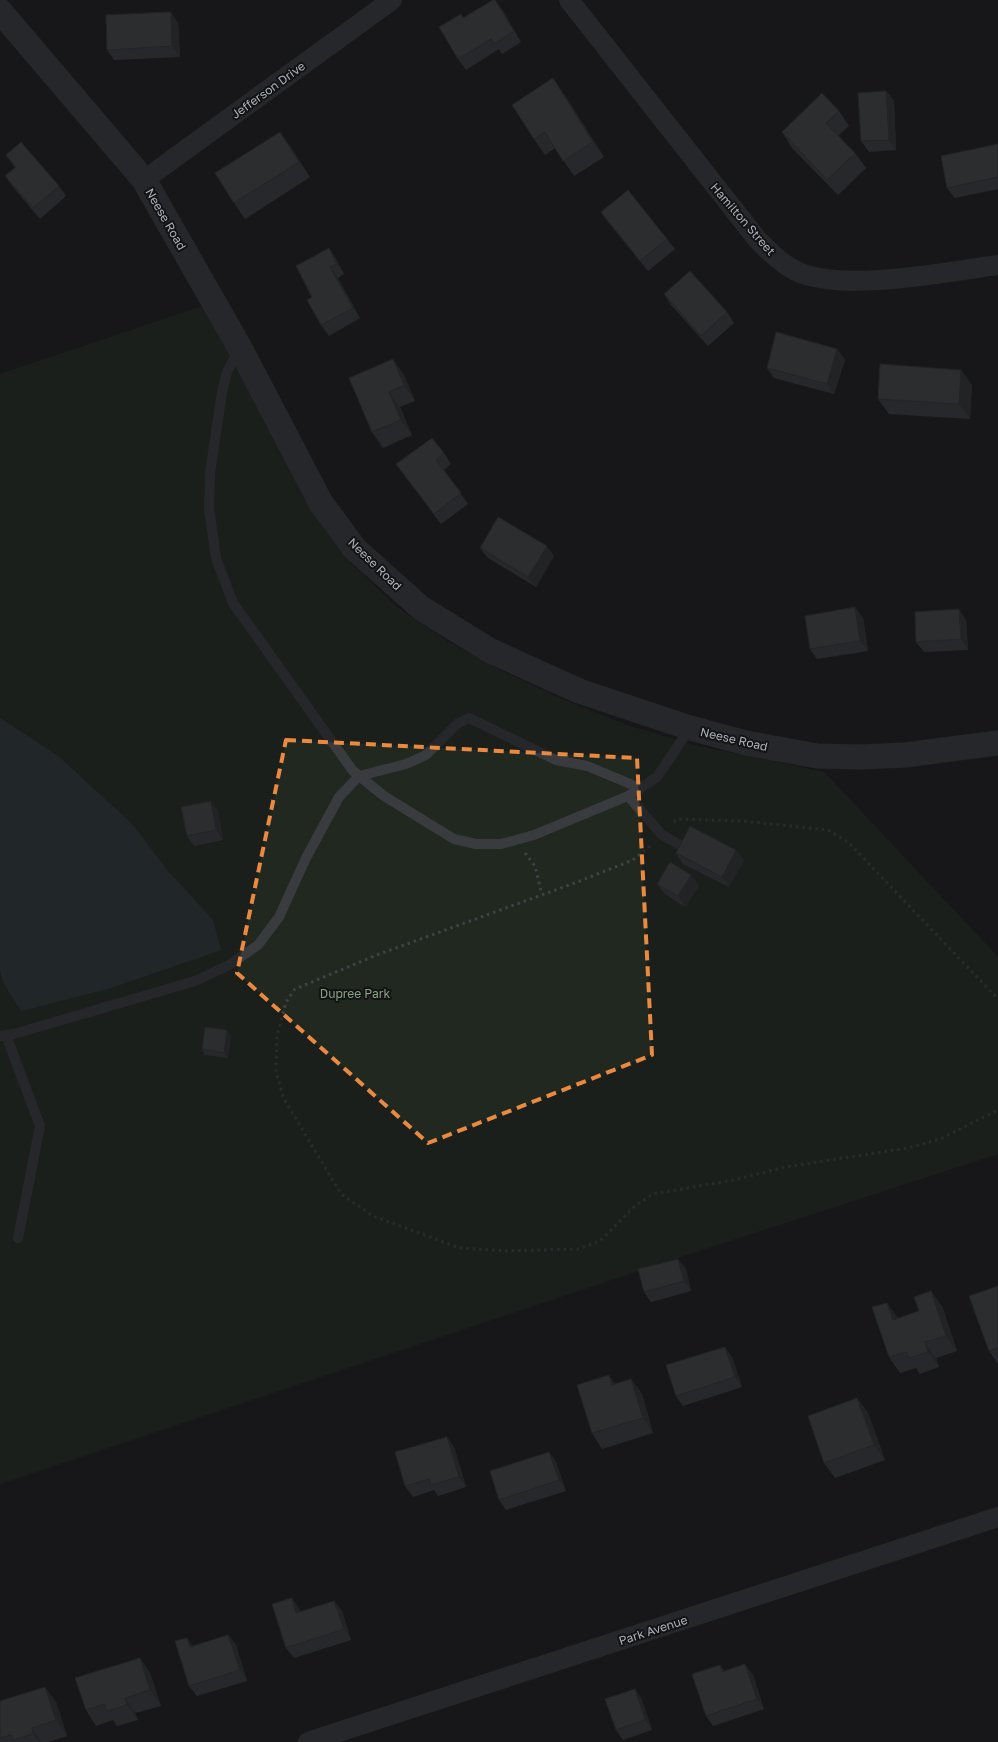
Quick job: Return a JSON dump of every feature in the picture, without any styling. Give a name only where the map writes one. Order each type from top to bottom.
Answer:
[{"type":"street","name":"Jefferson Drive","points":[[144,180],[392,0]]},
{"type":"street","name":"Hamilton Street","points":[[569,0],[757,239],[785,264],[797,271],[832,281],[878,280],[998,266]]},
{"type":"street","name":"Neese Road","points":[[2,18],[144,180],[240,348],[321,503],[355,549],[421,608],[489,650],[579,691],[690,728],[746,743],[817,756],[906,755],[998,743]]},
{"type":"street","name":"Park Avenue","points":[[308,1742],[998,1518]]},
{"type":"lane","points":[[240,348],[227,372],[222,392],[210,473],[209,508],[216,558],[233,603],[359,776],[384,796],[454,839],[476,844],[501,844],[534,835],[628,796],[657,777],[690,728]]},
{"type":"lane","points":[[18,1238],[40,1126],[3,1035],[195,981],[229,965],[258,945],[279,917],[306,858],[338,797],[359,776],[406,764],[426,755],[457,724],[470,718],[556,760],[588,766],[640,788]]},
{"type":"lane","points":[[628,796],[662,835],[680,846]]},
{"type":"path","points":[[998,998],[849,843],[828,830],[742,821],[676,819],[662,835],[633,860],[295,989],[286,1002],[277,1036],[276,1072],[284,1099],[341,1194],[372,1216],[460,1248],[507,1251],[578,1249],[600,1241],[635,1206],[653,1194],[734,1180],[794,1165],[908,1148],[940,1139],[998,1110]]},
{"type":"path","points":[[515,840],[535,866],[542,896]]},
{"type":"highlighted area","points":[[286,740],[637,758],[652,1055],[428,1143],[237,973]]},
{"type":"green space","name":"Dupree Park","points":[[203,306],[244,378],[308,504],[348,560],[398,608],[447,641],[502,671],[564,700],[630,726],[694,745],[824,772],[998,957],[998,1154],[668,1261],[0,1484],[0,374]]},
{"type":"shaded area","points":[[0,718],[58,756],[132,824],[167,870],[213,920],[221,950],[111,988],[21,1011],[3,982],[0,970]]},
{"type":"building","points":[[495,0],[514,31],[494,44],[491,39],[458,59],[439,27],[461,14],[463,18]]},
{"type":"building","points":[[171,12],[172,46],[107,50],[106,15]]},
{"type":"building","points":[[553,78],[593,142],[563,161],[545,132],[534,139],[512,105]]},
{"type":"building","points":[[886,91],[889,140],[861,141],[858,93]]},
{"type":"building","points":[[822,93],[839,111],[826,123],[855,153],[827,180],[782,132]]},
{"type":"building","points":[[280,132],[299,162],[234,203],[215,173]]},
{"type":"building","points":[[21,142],[59,186],[33,208],[5,176],[16,167],[6,155]]},
{"type":"building","points":[[998,144],[998,177],[947,188],[941,156]]},
{"type":"building","points":[[628,190],[667,239],[640,261],[601,212]]},
{"type":"building","points":[[329,248],[337,264],[330,267],[353,308],[321,325],[307,300],[312,297],[296,266]]},
{"type":"building","points":[[690,271],[727,312],[701,336],[664,294]]},
{"type":"building","points":[[776,332],[837,349],[827,384],[767,368]]},
{"type":"building","points":[[393,359],[404,385],[389,392],[401,420],[372,432],[349,378]]},
{"type":"building","points":[[880,364],[961,370],[959,404],[878,399]]},
{"type":"building","points":[[432,438],[444,453],[436,460],[461,493],[434,514],[396,464]]},
{"type":"building","points":[[498,517],[547,546],[528,577],[480,548]]},
{"type":"building","points":[[855,607],[860,641],[810,649],[805,616]]},
{"type":"building","points":[[959,609],[961,639],[916,642],[915,612]]},
{"type":"building","points":[[211,801],[216,830],[187,836],[181,807]]},
{"type":"building","points":[[690,826],[736,850],[722,877],[676,853]]},
{"type":"building","points":[[670,862],[691,875],[678,896],[657,884]]},
{"type":"building","points":[[205,1027],[227,1030],[224,1053],[202,1049]]},
{"type":"building","points":[[678,1259],[684,1281],[644,1292],[638,1269]]},
{"type":"building","points":[[998,1286],[998,1348],[989,1351],[969,1296]]},
{"type":"building","points":[[931,1291],[946,1336],[925,1342],[928,1352],[909,1358],[907,1352],[889,1357],[872,1307],[887,1303],[893,1320],[919,1311],[914,1297]]},
{"type":"building","points":[[725,1347],[735,1377],[676,1396],[666,1365]]},
{"type":"building","points":[[609,1375],[612,1385],[631,1379],[643,1418],[592,1433],[577,1385]]},
{"type":"building","points":[[857,1398],[874,1445],[824,1463],[808,1416]]},
{"type":"building","points":[[447,1437],[459,1477],[431,1485],[429,1479],[405,1486],[395,1452]]},
{"type":"building","points":[[549,1452],[559,1480],[499,1500],[490,1471]]},
{"type":"building","points":[[292,1598],[296,1613],[334,1601],[344,1629],[286,1648],[272,1604]]},
{"type":"building","points":[[228,1635],[240,1670],[189,1686],[175,1641],[187,1638],[190,1647]]},
{"type":"building","points":[[140,1658],[150,1690],[125,1698],[127,1705],[107,1711],[104,1704],[86,1710],[75,1678]]},
{"type":"building","points":[[745,1664],[757,1699],[706,1716],[692,1674],[720,1665],[722,1672]]},
{"type":"building","points":[[45,1687],[56,1720],[32,1728],[33,1734],[13,1740],[11,1735],[0,1738],[0,1701]]},
{"type":"building","points":[[635,1689],[645,1720],[616,1730],[605,1699]]}]
